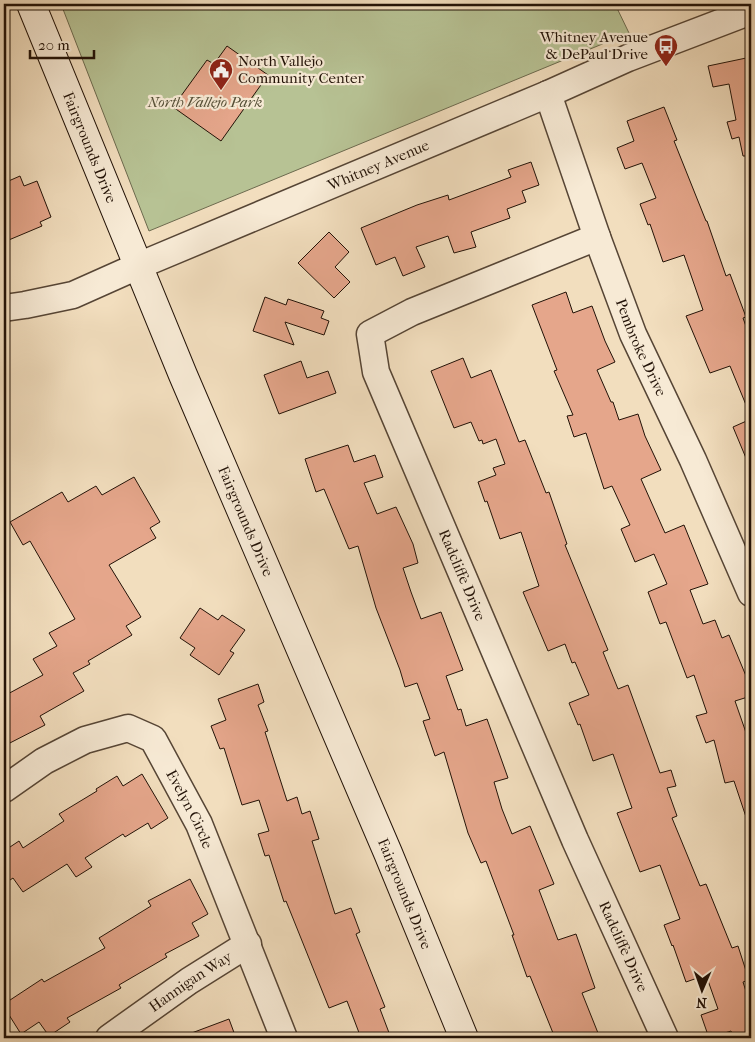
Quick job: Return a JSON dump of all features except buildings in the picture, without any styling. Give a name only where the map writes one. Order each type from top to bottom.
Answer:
[{"type":"main road","name":"Fairgrounds Drive","points":[[31,4],[183,375],[384,843],[464,1038]]},
{"type":"street","name":"Whitney Avenue","points":[[4,308],[73,295],[548,94],[649,49],[751,11]]},
{"type":"street","name":"Pembroke Drive","points":[[548,94],[597,237],[633,334],[693,460],[744,555],[751,593]]},
{"type":"street","name":"Radcliffe Drive","points":[[597,237],[412,312],[370,334],[376,372],[575,840],[664,1038]]},
{"type":"street","name":"Evelyn Circle","points":[[4,789],[44,761],[85,740],[128,728],[154,739],[199,824],[284,1038]]},
{"type":"street","name":"Hannigan Way","points":[[109,1038],[189,981],[248,944]]},
{"type":"green space","name":"North Vallejo Park","points":[[61,4],[615,4],[629,33],[149,231]]},
{"type":"place","name":"Whitney Avenue & DePaul Drive","points":[[666,67]]},
{"type":"place","name":"North Vallejo Community Center","points":[[221,91]]}]
